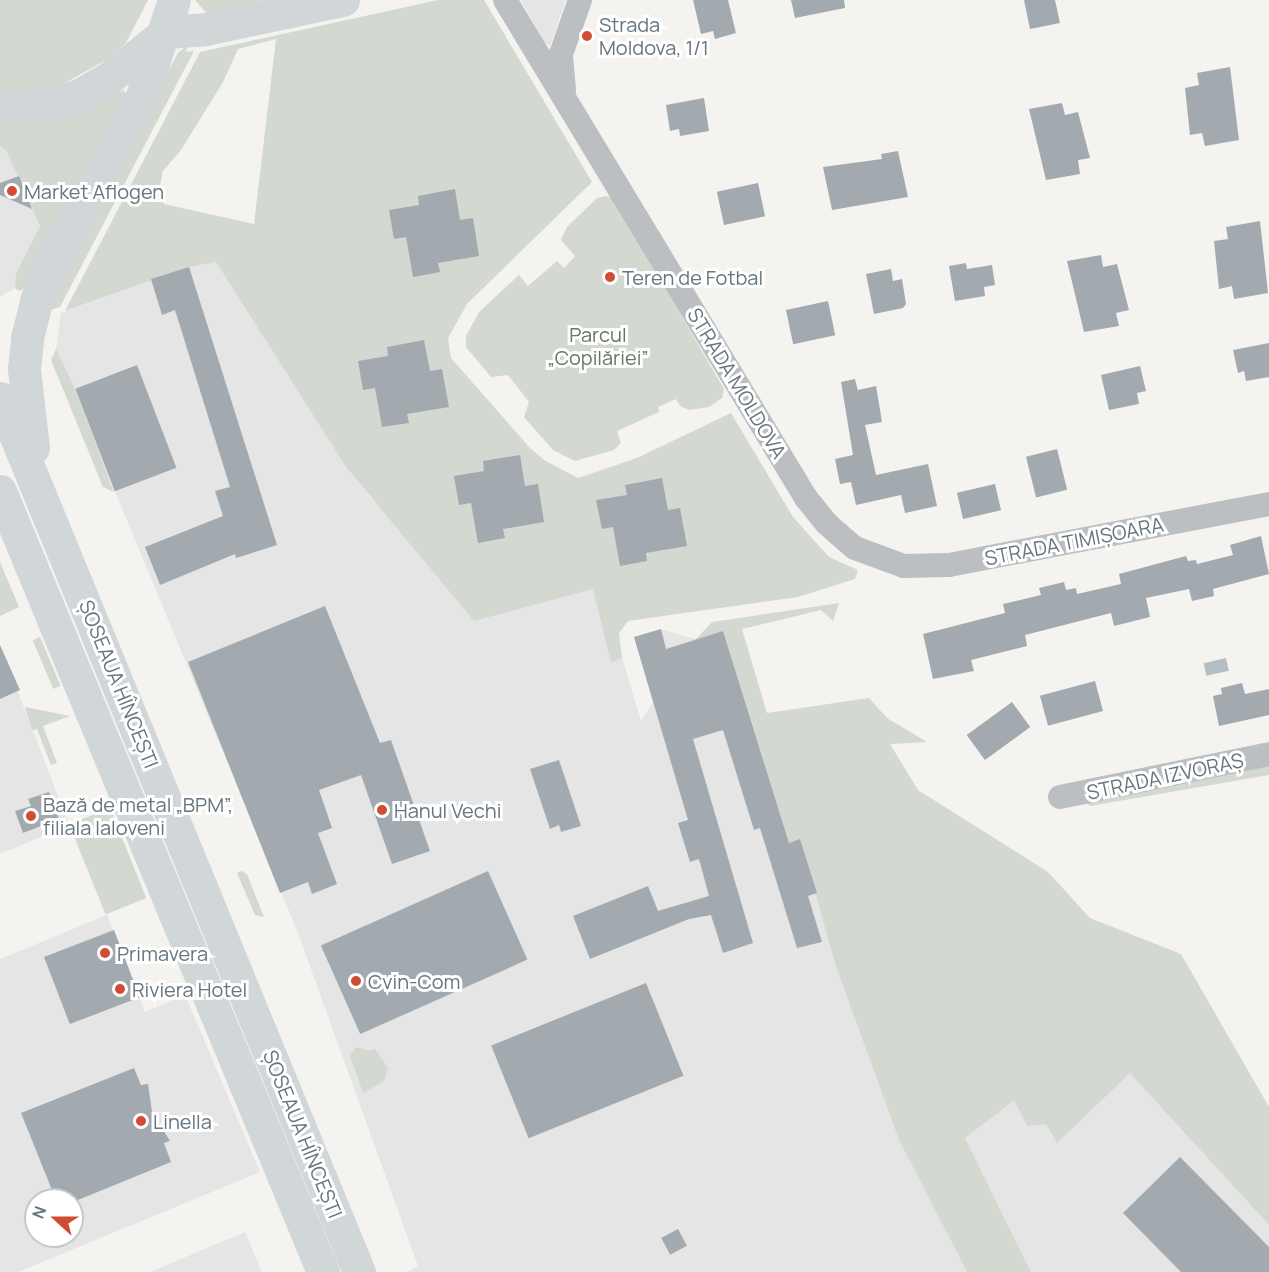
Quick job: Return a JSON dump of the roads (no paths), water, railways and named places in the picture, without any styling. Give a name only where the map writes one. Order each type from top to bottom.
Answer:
[{"type":"main road","points":[[36,482],[24,369],[27,338],[37,298],[54,258],[142,96],[166,32],[174,0]]},
{"type":"main road","points":[[0,108],[51,105],[81,94],[110,77],[166,32],[205,29],[343,0]]},
{"type":"main road","name":"ȘOSEAUA HÎNCEȘTI","points":[[0,398],[359,1272]]},
{"type":"main road","name":"ȘOSEAUA HÎNCEȘTI","points":[[0,491],[323,1272]]},
{"type":"street","name":"STRADA MOLDOVA","points":[[505,0],[564,92],[806,498],[827,524],[855,548],[878,559]]},
{"type":"street","name":"STRADA MOLDOVA","points":[[564,92],[561,54],[580,0]]},
{"type":"street","name":"STRADA TIMIȘOARA","points":[[878,559],[904,566],[949,565],[1269,504]]},
{"type":"street","name":"STRADA IZVORAȘ","points":[[1060,797],[1269,754]]},
{"type":"place","name":"Strada Moldova, 1/1","points":[[587,36]]},
{"type":"place","name":"Market Aflogen","points":[[12,191]]},
{"type":"place","name":"Teren de Fotbal","points":[[610,277]]},
{"type":"place","name":"Hanul Vechi","points":[[382,810]]},
{"type":"place","name":"Bază de metal „BPM”, filiala Ialoveni","points":[[31,816]]},
{"type":"place","name":"Primavera","points":[[105,953]]},
{"type":"place","name":"Cvin-Com","points":[[356,981]]},
{"type":"place","name":"Riviera Hotel","points":[[120,989]]},
{"type":"place","name":"Linella","points":[[141,1121]]},
{"type":"park label","name":"Parcul „Copilăriei”","points":[[598,346]]}]
